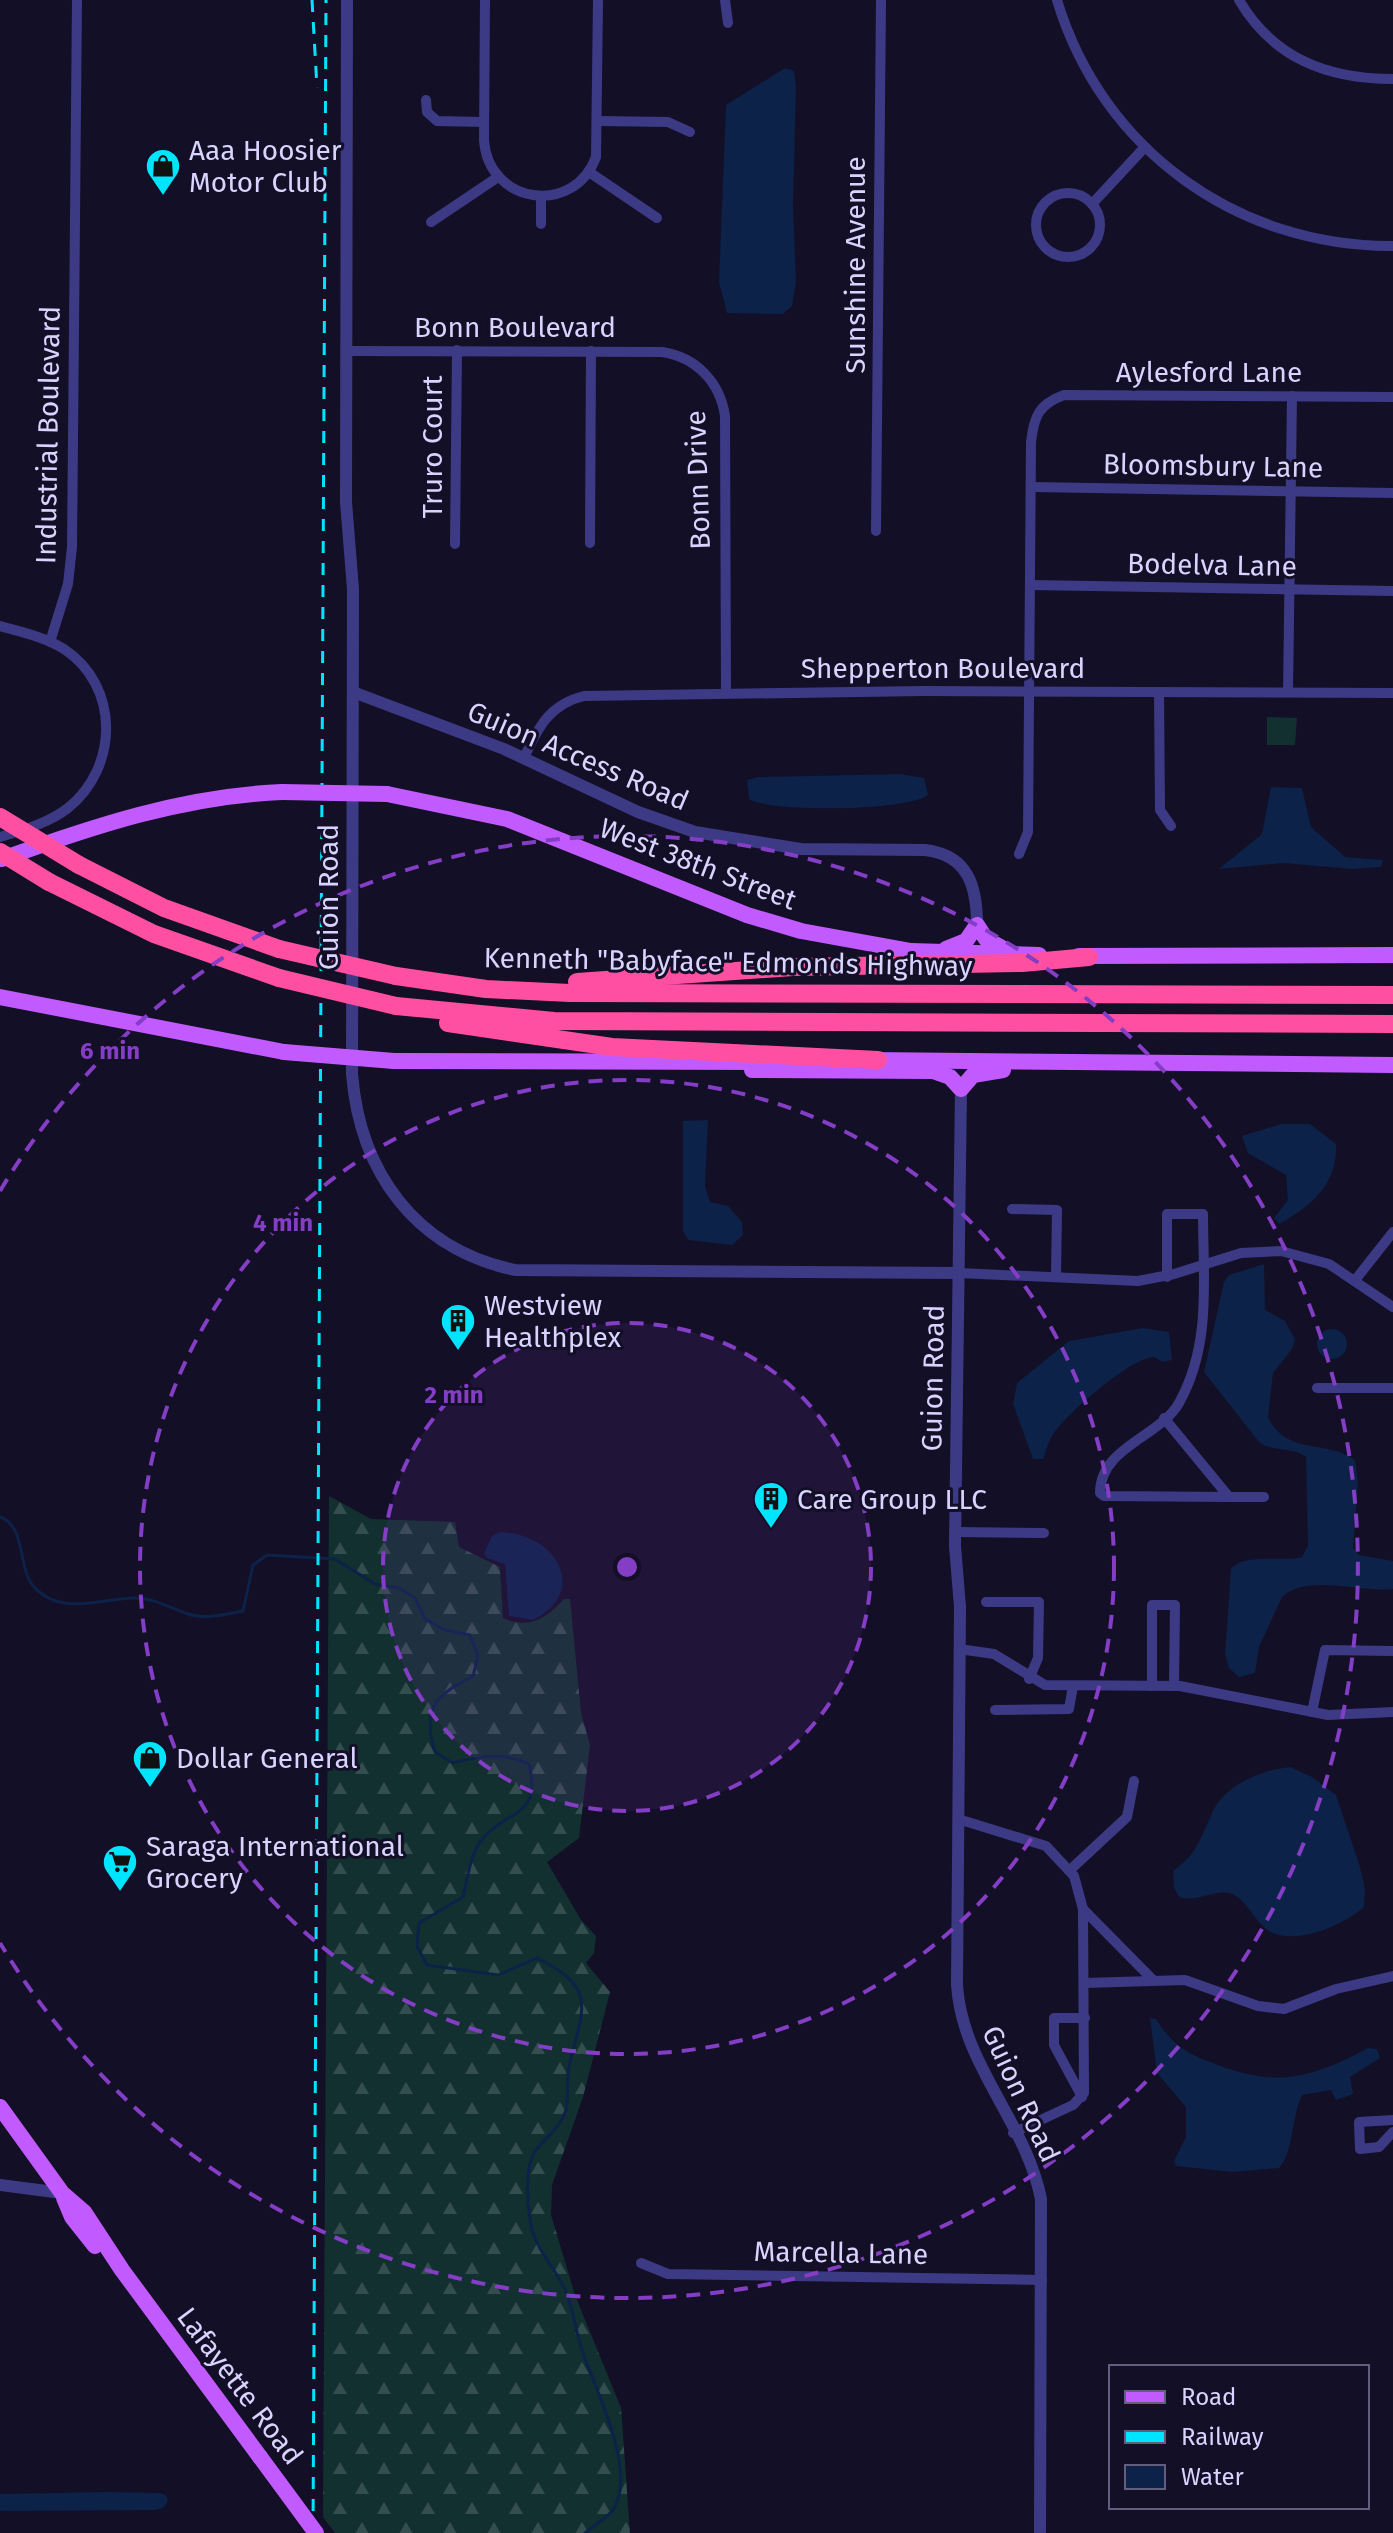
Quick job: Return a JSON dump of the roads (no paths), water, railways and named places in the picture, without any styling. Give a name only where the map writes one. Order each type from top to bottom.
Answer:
[{"type":"highway","name":"Kenneth \"Babyface\" Edmonds Highway","points":[[0,817],[79,865],[164,908],[279,949],[396,976],[486,989],[570,993],[1393,995]]},
{"type":"highway","name":"Kenneth \"Babyface\" Edmonds Highway","points":[[0,852],[49,882],[154,934],[279,978],[396,1006],[554,1021],[1393,1024]]},
{"type":"highway","points":[[486,989],[793,967],[1022,963],[1089,957]]},
{"type":"highway","points":[[396,1006],[457,1026],[603,1046],[878,1060]]},
{"type":"main road","name":"West 38th Street","points":[[0,860],[157,808],[228,796],[282,792],[387,794],[465,808],[532,828],[782,926],[855,943],[937,953],[1089,957],[1393,955]]},
{"type":"main road","points":[[937,953],[966,941],[977,925],[989,942],[1012,954]]},
{"type":"main road","points":[[0,997],[284,1052],[394,1061],[669,1063],[878,1060],[1393,1065]]},
{"type":"main road","points":[[669,1063],[733,1070],[933,1071],[950,1077],[961,1089],[967,1079],[984,1072],[1060,1063]]},
{"type":"main road","name":"Lafayette Road","points":[[0,2107],[62,2193],[72,2217],[114,2269],[122,2270],[316,2533]]},
{"type":"street","name":"Industrial Boulevard","points":[[50,642],[68,584],[72,547],[77,0]]},
{"type":"street","name":"Guion Road","points":[[347,0],[346,502],[353,589],[353,1092],[369,1155],[392,1194],[417,1221],[472,1256],[525,1271],[959,1273]]},
{"type":"street","points":[[485,0],[485,148],[498,177],[522,194],[541,196],[566,192],[589,172],[597,151],[598,0]]},
{"type":"street","points":[[725,0],[728,23]]},
{"type":"street","name":"Sunshine Avenue","points":[[876,531],[881,0]]},
{"type":"street","points":[[1057,0],[1090,77],[1113,112],[1144,148],[1200,193],[1253,221],[1325,242],[1393,246]]},
{"type":"street","points":[[1239,0],[1269,39],[1305,64],[1346,77],[1393,79]]},
{"type":"street","points":[[426,100],[427,112],[437,121],[484,122]]},
{"type":"street","points":[[599,121],[668,122],[690,132]]},
{"type":"street","points":[[1092,204],[1144,148]]},
{"type":"street","points":[[589,172],[657,218]]},
{"type":"street","points":[[431,222],[498,177]]},
{"type":"street","points":[[1069,193],[1092,204],[1099,215],[1100,229],[1087,250],[1062,256],[1043,244],[1036,222],[1048,200],[1069,193]]},
{"type":"street","points":[[541,196],[541,224]]},
{"type":"street","name":"Truro Court","points":[[455,544],[457,350]]},
{"type":"street","name":"Bonn Boulevard","points":[[346,351],[662,352],[684,358]]},
{"type":"street","points":[[590,543],[591,351]]},
{"type":"street","name":"Bonn Drive","points":[[684,358],[713,382],[724,411],[726,692]]},
{"type":"street","name":"Aylesford Lane","points":[[1032,487],[1034,417],[1046,402],[1064,395],[1393,397]]},
{"type":"street","points":[[1288,692],[1292,396]]},
{"type":"street","points":[[1019,854],[1028,832],[1032,487]]},
{"type":"street","name":"Bloomsbury Lane","points":[[1032,487],[1393,493]]},
{"type":"street","name":"Bodelva Lane","points":[[1031,585],[1393,591]]},
{"type":"street","points":[[0,626],[50,642],[78,660],[99,692],[107,724],[104,752],[91,783],[71,805],[47,820],[0,837]]},
{"type":"street","name":"Guion Access Road","points":[[353,692],[524,758],[638,812],[727,839],[801,849],[925,850],[945,855],[958,862],[971,878],[977,925]]},
{"type":"street","name":"Shepperton Boulevard","points":[[524,758],[537,730],[563,700],[584,696],[726,692],[1393,693]]},
{"type":"street","points":[[1159,692],[1160,810],[1171,826]]},
{"type":"street","name":"Guion Road","points":[[961,1089],[955,1532],[959,1649],[959,2011],[966,2037],[1039,2187],[1042,2212],[1040,2533]]},
{"type":"street","points":[[1012,1209],[1057,1210],[1056,1277]]},
{"type":"street","points":[[1167,1277],[1167,1214],[1203,1214],[1204,1318],[1197,1356],[1179,1404],[1110,1463],[1103,1476],[1101,1494],[1264,1497]]},
{"type":"street","points":[[1356,1279],[1393,1232]]},
{"type":"street","points":[[959,1273],[1119,1282],[1167,1277],[1241,1253],[1281,1251],[1315,1258],[1356,1279],[1393,1307]]},
{"type":"street","points":[[1317,1388],[1393,1388]]},
{"type":"street","points":[[1164,1418],[1229,1497]]},
{"type":"street","points":[[955,1532],[1044,1533]]},
{"type":"street","points":[[986,1602],[1039,1602],[1038,1658],[1029,1679]]},
{"type":"street","points":[[1152,1686],[1152,1605],[1175,1605],[1174,1686]]},
{"type":"street","points":[[959,1649],[994,1654],[1029,1679],[1045,1685],[1174,1686],[1312,1712],[1369,1715],[1393,1712]]},
{"type":"street","points":[[1312,1712],[1325,1650],[1393,1651]]},
{"type":"street","points":[[995,1710],[1069,1709],[1073,1686]]},
{"type":"street","points":[[1070,1870],[1127,1817],[1134,1781]]},
{"type":"street","points":[[958,1819],[1041,1843],[1070,1870],[1077,1883],[1083,1909],[1085,2088],[1082,2097],[1073,2105],[1013,2133]]},
{"type":"street","points":[[1083,1909],[1154,1981]]},
{"type":"street","points":[[1085,1983],[1185,1980],[1258,2006],[1284,2009],[1336,1989],[1393,1976]]},
{"type":"street","points":[[1082,2097],[1054,2045],[1054,2018],[1085,2018]]},
{"type":"street","points":[[1393,2120],[1361,2122],[1360,2149],[1379,2147],[1393,2132]]},
{"type":"street","points":[[0,2185],[62,2193]]},
{"type":"street","name":"Marcella Lane","points":[[641,2263],[668,2274],[1042,2280]]},
{"type":"water","points":[[785,68],[794,71],[796,88],[793,205],[796,281],[792,306],[783,314],[727,313],[719,282],[726,105]]},
{"type":"water","points":[[900,774],[924,778],[928,795],[916,800],[869,807],[783,807],[749,799],[747,780],[758,777]]},
{"type":"water","points":[[1271,787],[1302,788],[1311,827],[1345,857],[1383,860],[1381,867],[1353,869],[1283,863],[1219,869],[1262,834]]},
{"type":"water","points":[[708,1120],[705,1186],[710,1202],[728,1206],[742,1222],[743,1235],[732,1245],[688,1240],[683,1231],[683,1121]]},
{"type":"water","points":[[1281,1124],[1310,1124],[1336,1144],[1333,1170],[1321,1192],[1279,1224],[1274,1218],[1288,1200],[1286,1175],[1248,1153],[1242,1136]]},
{"type":"water","points":[[1264,1264],[1265,1310],[1285,1321],[1295,1339],[1292,1349],[1273,1373],[1268,1417],[1285,1437],[1355,1460],[1358,1483],[1353,1548],[1359,1555],[1393,1561],[1393,1589],[1320,1585],[1293,1590],[1282,1597],[1259,1647],[1255,1673],[1239,1677],[1229,1668],[1225,1655],[1231,1569],[1254,1559],[1302,1557],[1308,1546],[1306,1457],[1259,1442],[1204,1372],[1224,1282],[1229,1275]]},
{"type":"water","points":[[1143,1328],[1169,1332],[1172,1360],[1163,1362],[1154,1357],[1143,1360],[1115,1377],[1059,1427],[1043,1459],[1033,1459],[1013,1404],[1017,1383],[1069,1341]]},
{"type":"water","points":[[1332,1329],[1338,1330],[1346,1338],[1346,1350],[1338,1358],[1332,1359],[1326,1358],[1318,1350],[1317,1344],[1318,1338],[1326,1330]]},
{"type":"water","points":[[500,1532],[537,1542],[550,1552],[559,1565],[563,1579],[560,1594],[550,1608],[533,1620],[509,1616],[505,1564],[487,1558],[484,1553],[492,1536]]},
{"type":"water","points":[[1290,1767],[1312,1777],[1336,1795],[1360,1867],[1365,1889],[1364,1907],[1330,1928],[1301,1936],[1288,1936],[1265,1928],[1235,1895],[1216,1893],[1179,1897],[1174,1888],[1173,1871],[1194,1850],[1220,1800],[1247,1779]]},
{"type":"water","points":[[1150,2018],[1156,2019],[1173,2041],[1194,2055],[1255,2076],[1310,2073],[1368,2048],[1377,2049],[1380,2058],[1350,2077],[1353,2094],[1336,2100],[1331,2090],[1302,2095],[1287,2152],[1279,2168],[1233,2172],[1176,2166],[1174,2161],[1186,2137],[1186,2107],[1157,2073]]},
{"type":"water","points":[[159,2493],[166,2495],[168,2501],[163,2508],[155,2510],[0,2511],[0,2494]]},
{"type":"waterway","points":[[0,1517],[14,1529],[25,1569],[34,1587],[57,1601],[82,1604],[142,1598],[194,1616],[223,1615],[243,1611],[253,1565],[267,1555],[335,1559],[375,1584],[399,1588],[415,1598],[425,1619],[445,1630],[470,1635],[478,1656],[473,1676],[441,1697],[431,1714],[431,1737],[435,1752],[453,1763],[492,1756],[529,1764],[531,1795],[519,1812],[490,1831],[480,1842],[471,1862],[463,1897],[419,1923],[417,1946],[427,1965],[498,1975],[537,1958],[571,1980],[582,2003],[568,2072],[566,2110],[560,2123],[531,2159],[528,2195],[532,2230],[567,2294],[581,2346],[618,2454],[621,2475],[613,2510],[585,2533]]},
{"type":"railway","points":[[312,0],[317,88]]},
{"type":"railway","points":[[313,2533],[326,0]]},
{"type":"place","name":"Aaa Hoosier Motor Club","points":[[163,197]]},
{"type":"place","name":"Westview Healthplex","points":[[458,1352]]},
{"type":"place","name":"Care Group LLC","points":[[771,1530]]},
{"type":"place","name":"Dollar General","points":[[150,1789]]},
{"type":"place","name":"Saraga International Grocery","points":[[120,1893]]}]
